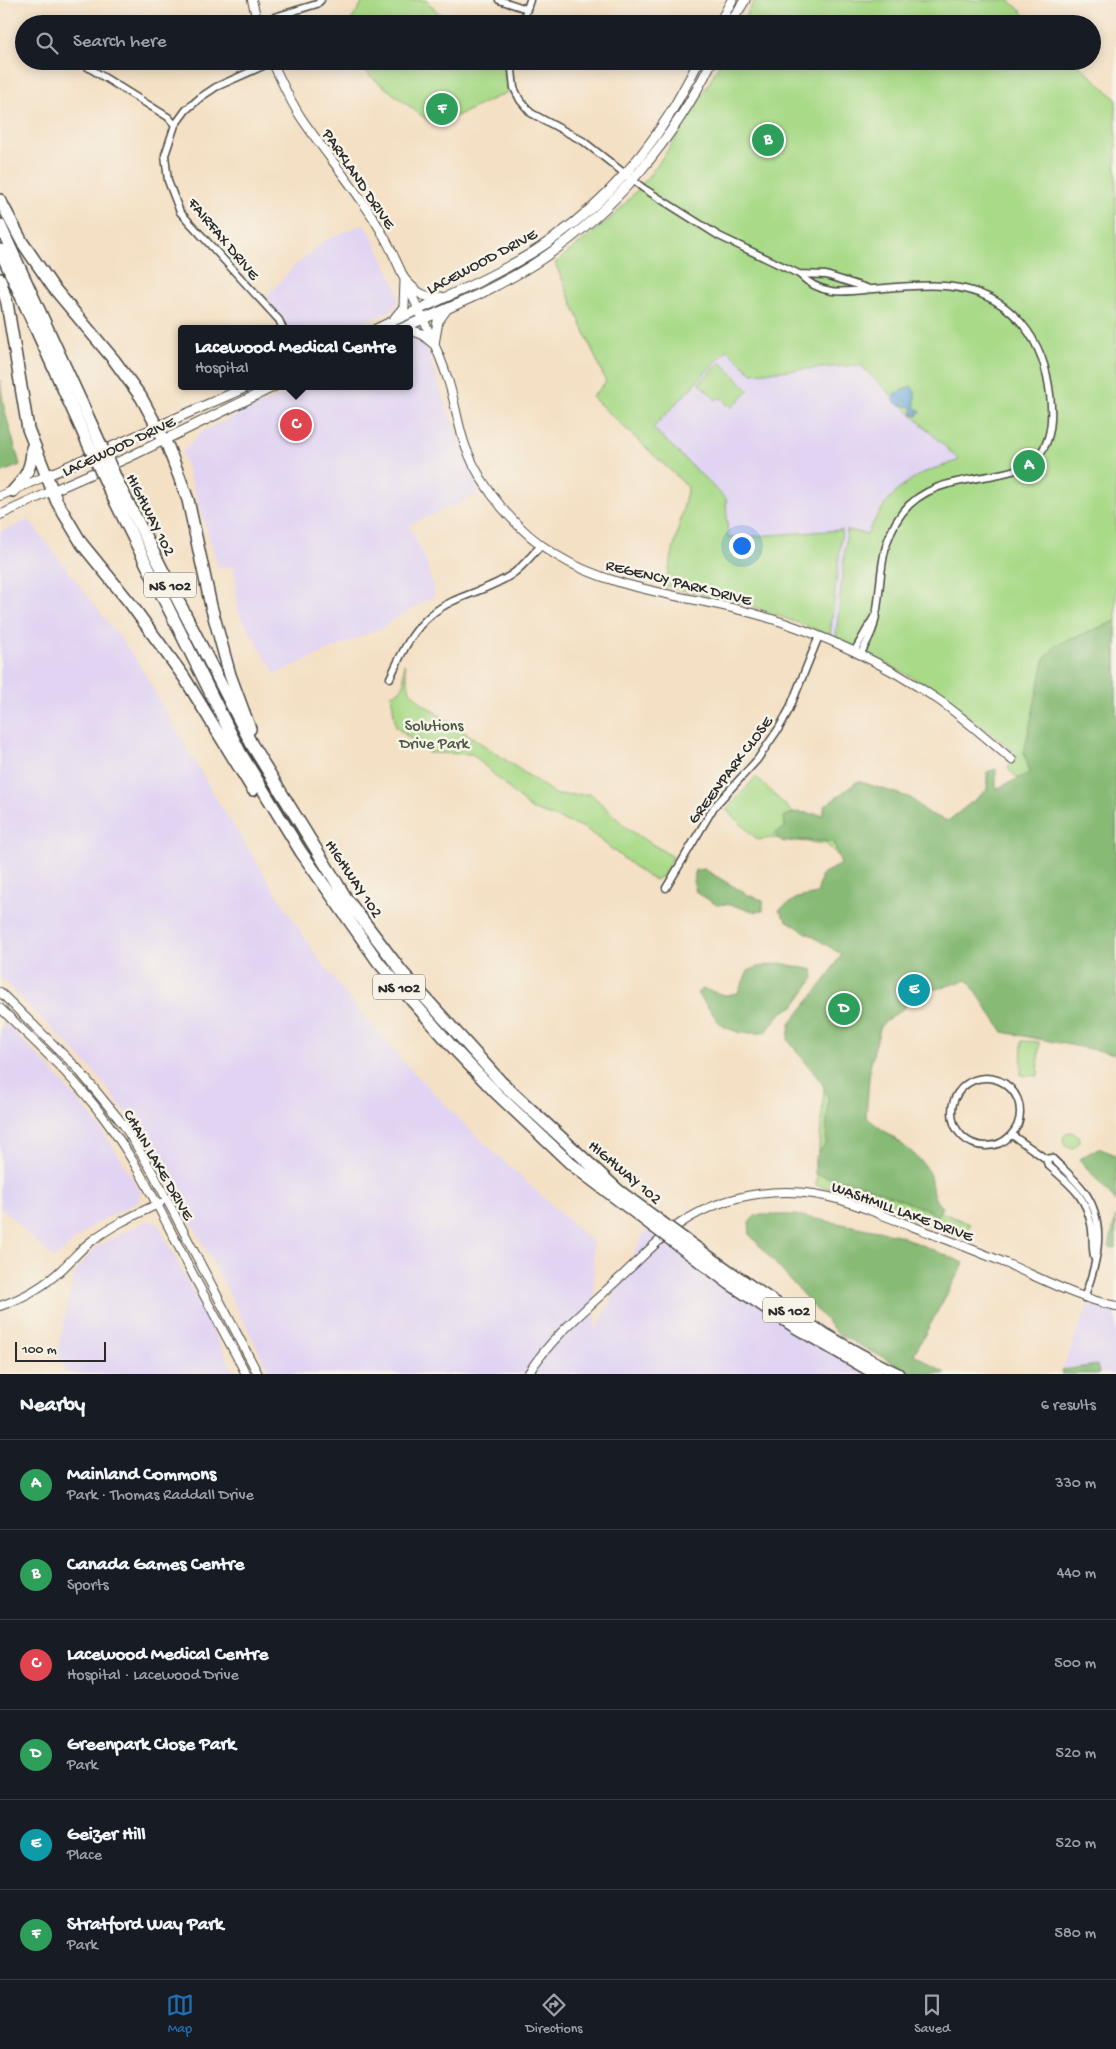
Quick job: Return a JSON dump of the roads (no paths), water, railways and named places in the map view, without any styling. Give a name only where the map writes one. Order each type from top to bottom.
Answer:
[{"type":"highway","points":[[0,200],[22,242],[47,280],[114,360],[141,397],[158,427],[188,500],[210,606],[230,675],[253,736],[271,772],[346,898]]},
{"type":"highway","name":"HIGHWAY 102","points":[[0,225],[90,434]]},
{"type":"highway","name":"HIGHWAY 102","points":[[0,250],[90,434],[240,752],[301,852],[379,963],[456,1051],[571,1164],[658,1224]]},
{"type":"highway","points":[[0,279],[7,303],[28,429],[52,491],[82,544],[130,603],[184,677],[288,844],[379,963]]},
{"type":"highway","points":[[13,491],[24,480],[28,472],[32,461],[32,441]]},
{"type":"highway","name":"HIGHWAY 102","points":[[114,486],[252,746],[346,898],[402,972],[501,1082],[619,1191],[730,1284],[795,1328],[876,1374]]},
{"type":"highway","name":"HIGHWAY 102","points":[[681,1242],[862,1357],[898,1374]]},
{"type":"main road","points":[[724,15],[732,0]]},
{"type":"main road","points":[[736,15],[745,0]]},
{"type":"main road","name":"LACEWOOD DRIVE","points":[[385,325],[449,307],[502,282],[542,259],[570,239],[596,217],[628,177],[667,119],[694,70]]},
{"type":"main road","name":"LACEWOOD DRIVE","points":[[406,325],[450,296],[537,250],[628,177],[669,134],[707,70]]},
{"type":"main road","points":[[405,280],[426,297],[450,296]]},
{"type":"main road","points":[[391,322],[404,307],[405,280]]},
{"type":"main road","points":[[413,331],[422,334],[434,344],[438,321],[449,307]]},
{"type":"main road","name":"LACEWOOD DRIVE","points":[[46,476],[240,390]]},
{"type":"main road","name":"LACEWOOD DRIVE","points":[[52,491],[164,440],[267,390]]},
{"type":"street","points":[[252,0],[256,15]]},
{"type":"street","points":[[283,15],[317,4],[321,0]]},
{"type":"street","points":[[499,0],[527,9]]},
{"type":"street","points":[[525,15],[530,0]]},
{"type":"street","points":[[92,70],[168,117],[176,125]]},
{"type":"street","name":"FAIRFAX DRIVE","points":[[253,70],[216,86],[186,110],[176,125],[166,155],[168,181],[180,212],[281,325]]},
{"type":"street","name":"PARKLAND DRIVE","points":[[276,70],[301,117],[369,212],[386,240],[421,314]]},
{"type":"street","points":[[512,70],[514,88],[530,113],[583,141],[660,201],[719,236],[799,274],[807,282],[833,291],[848,293],[871,289],[942,285],[962,287],[978,292],[1004,307],[1026,328],[1040,351],[1050,389],[1051,413],[1044,445],[1039,453],[1023,467],[999,475],[946,483],[920,496],[903,512],[892,528],[885,547],[881,562],[876,612],[857,654]]},
{"type":"street","points":[[799,274],[826,275],[871,289]]},
{"type":"street","name":"REGENCY PARK DRIVE","points":[[421,314],[451,388],[467,449],[475,467],[506,513],[541,545],[571,564],[605,578],[753,613],[819,636],[896,674],[940,702],[1012,760]]},
{"type":"street","name":"LACEWOOD DRIVE","points":[[0,496],[46,476]]},
{"type":"street","name":"LACEWOOD DRIVE","points":[[0,515],[52,491]]},
{"type":"street","points":[[390,678],[404,648],[416,629],[431,615],[452,601],[511,575],[541,545]]},
{"type":"street","name":"GREENPARK CLOSE","points":[[666,888],[714,807],[757,760],[779,728],[789,710],[819,636]]},
{"type":"street","name":"CHAIN LAKE DRIVE","points":[[0,992],[58,1048],[97,1090],[138,1149],[167,1199],[258,1374]]},
{"type":"street","name":"CHAIN LAKE DRIVE","points":[[0,1008],[56,1062],[104,1118],[137,1168],[157,1204],[246,1374]]},
{"type":"street","points":[[993,1079],[1004,1082],[1018,1100],[1021,1111],[1019,1122],[1012,1135],[996,1145],[985,1146],[974,1144],[964,1138],[957,1130],[953,1114],[955,1098],[962,1089],[976,1080],[993,1079]]},
{"type":"street","points":[[1012,1135],[1046,1158],[1048,1165],[1080,1194],[1091,1224],[1092,1251],[1095,1260],[1084,1298]]},
{"type":"street","name":"WASHMILL LAKE DRIVE","points":[[528,1374],[554,1340],[647,1252],[680,1224],[708,1208],[755,1194],[773,1192],[811,1193],[840,1200],[1009,1265],[1084,1298],[1116,1306]]},
{"type":"street","points":[[0,1306],[42,1285],[63,1268],[87,1244],[110,1228],[167,1199]]},
{"type":"street","points":[[236,1355],[245,1350]]},
{"type":"water","points":[[911,386],[915,392],[915,408],[920,410],[921,413],[917,411],[918,416],[913,415],[912,407],[897,404],[893,400],[894,394]]},
{"type":"place","name":"Stratford Way Park","points":[[442,109]]},
{"type":"place","name":"Canada Games Centre","points":[[768,140]]},
{"type":"place","name":"Lacewood Medical Centre","points":[[296,425]]},
{"type":"place","name":"Mainland Commons","points":[[1029,466]]},
{"type":"place","name":"Geizer Hill","points":[[914,990]]},
{"type":"place","name":"Greenpark Close Park","points":[[844,1009]]},
{"type":"park label","name":"Solutions Drive Park","points":[[434,733]]}]
